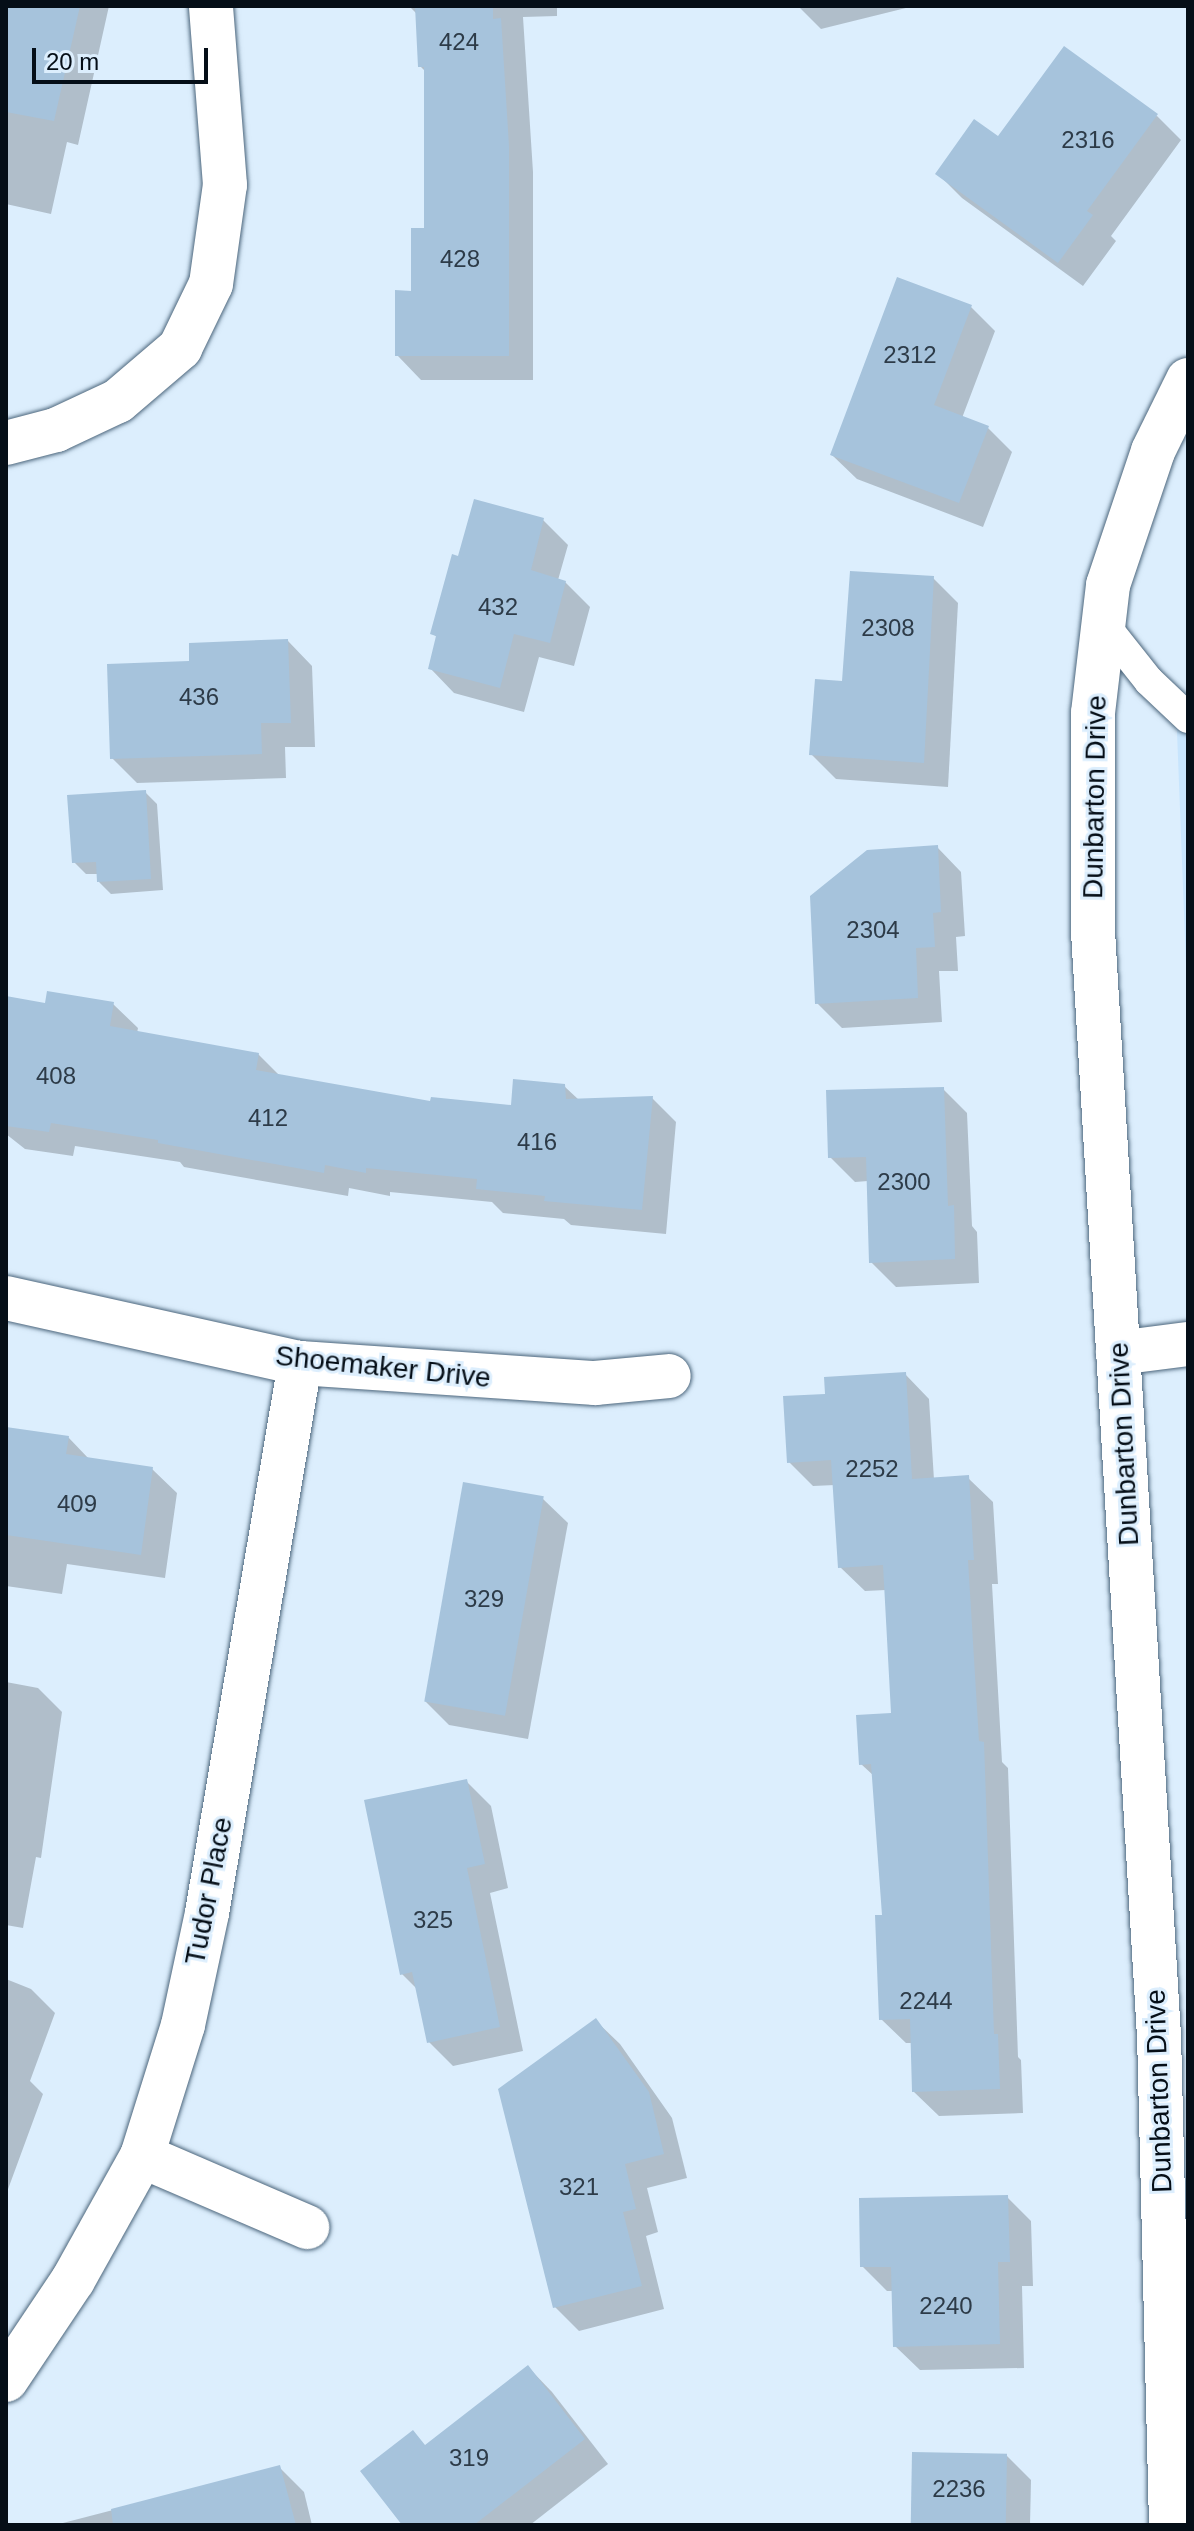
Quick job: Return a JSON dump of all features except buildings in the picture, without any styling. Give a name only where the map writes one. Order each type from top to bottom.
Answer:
[{"type":"street","points":[[6,443],[56,430],[118,401],[180,348],[211,284],[225,185],[211,6]]},
{"type":"street","name":"Dunbarton Drive","points":[[1171,2525],[1159,2036],[1093,930],[1093,713],[1108,585],[1153,451],[1188,380]]},
{"type":"street","name":"Shoemaker Drive","points":[[6,1298],[300,1363],[595,1383],[669,1376]]},
{"type":"street","points":[[1118,1353],[1188,1344]]},
{"type":"street","name":"Tudor Place","points":[[6,2380],[73,2280],[142,2156],[183,2025],[207,1913],[300,1363]]},
{"type":"street","points":[[142,2156],[307,2227]]},
{"type":"lane","points":[[1103,623],[1149,681],[1188,718]]},
{"type":"shaded area","points":[[1188,683],[1188,1017],[1177,732]]}]
